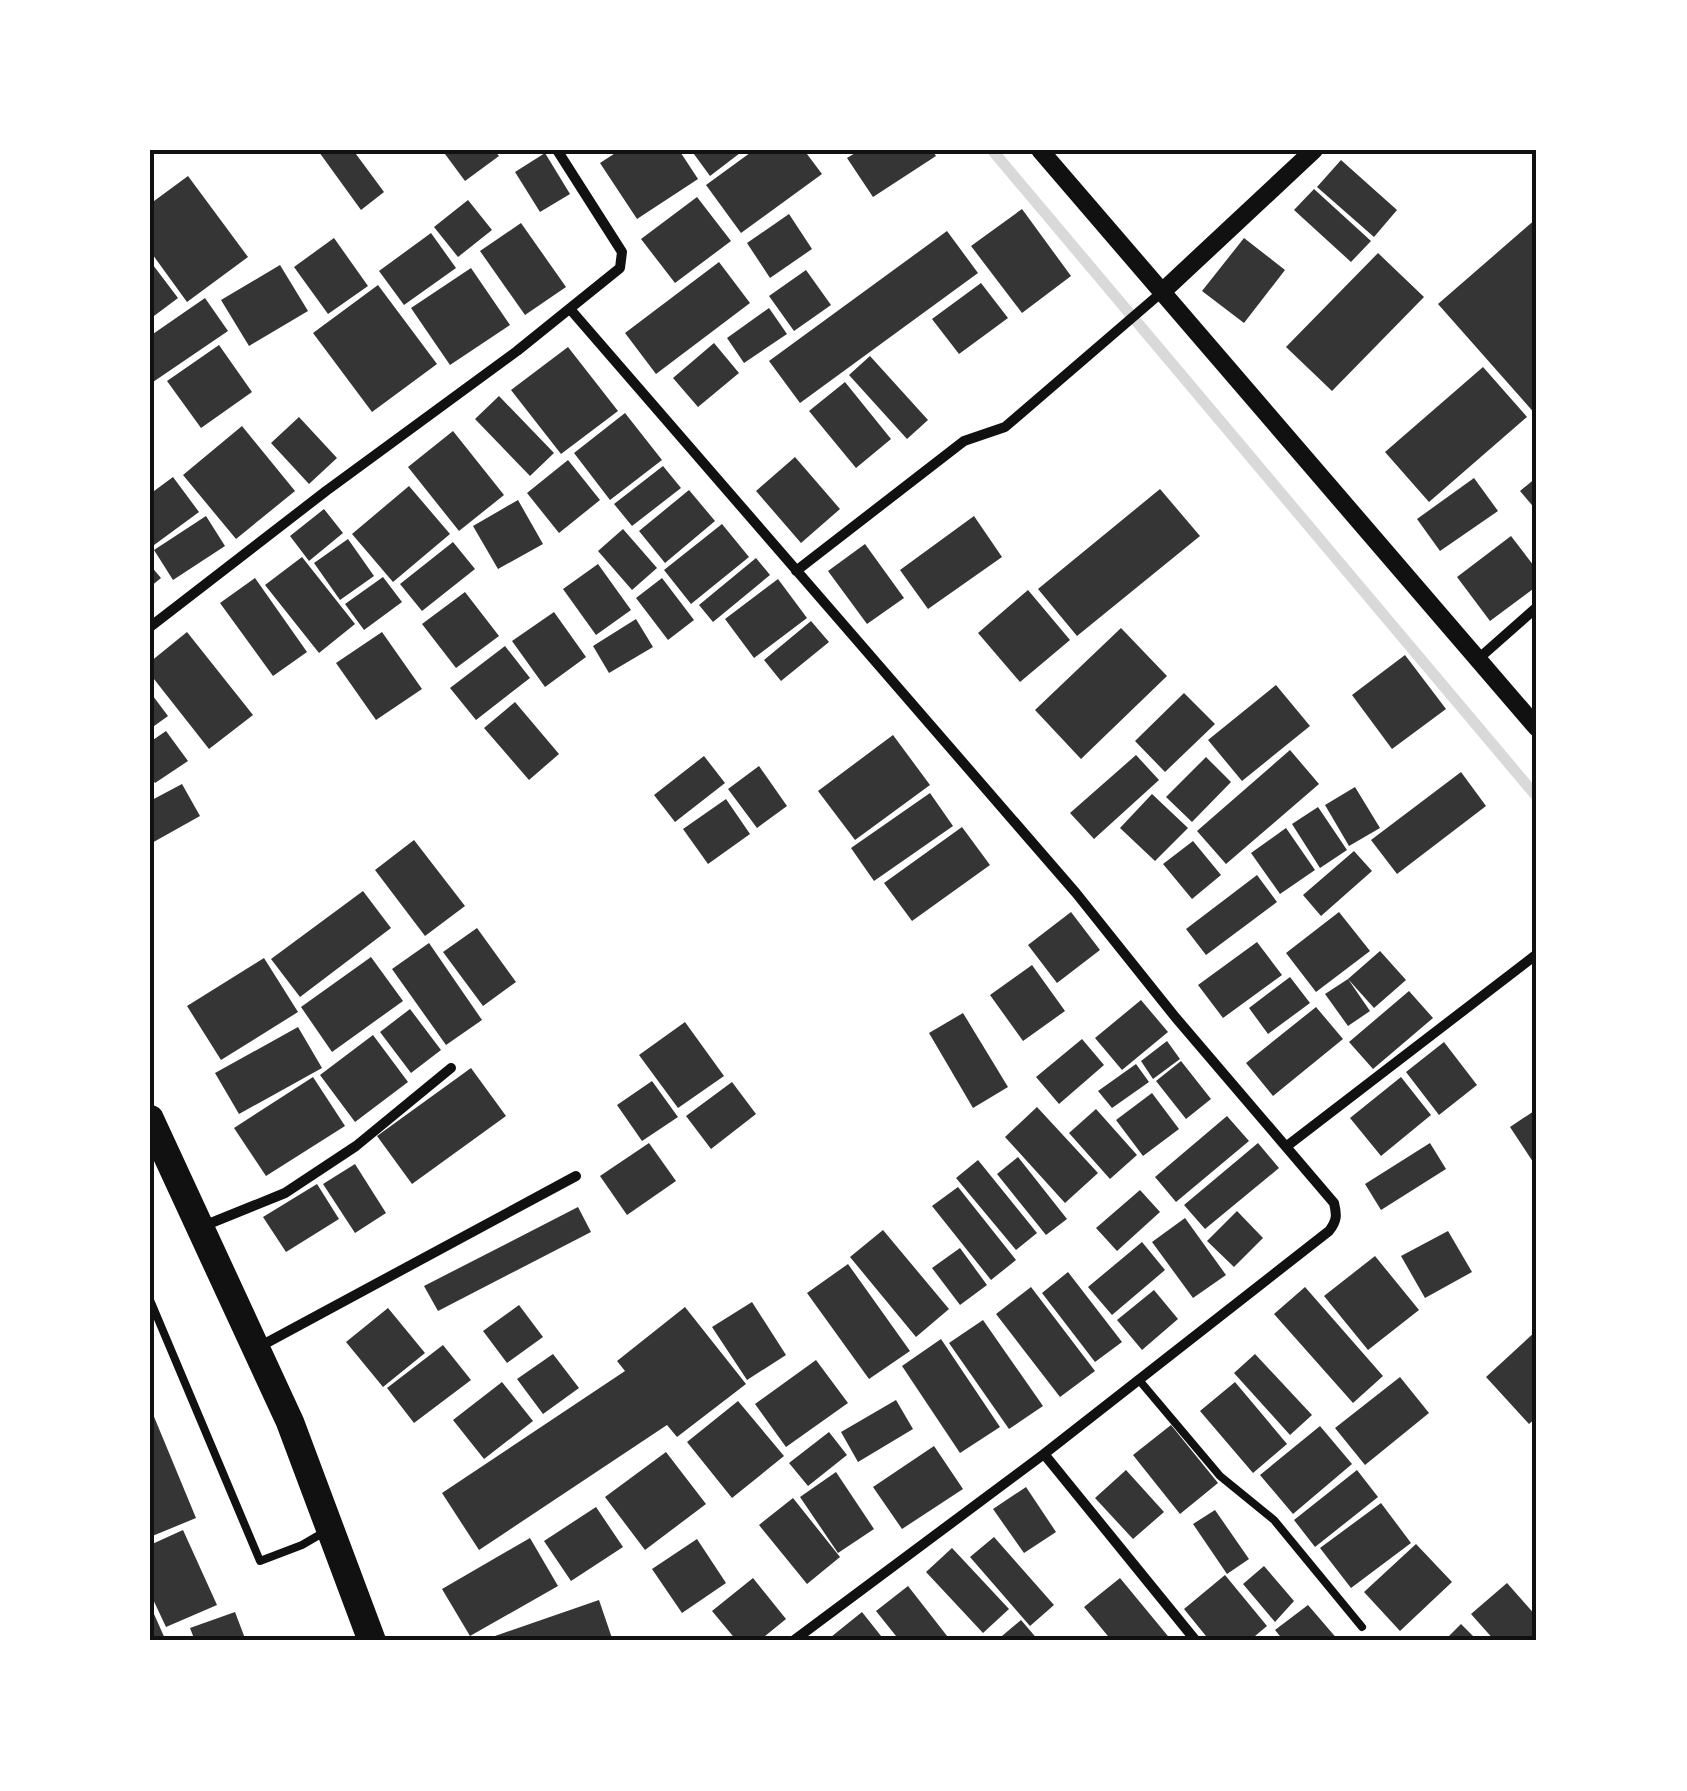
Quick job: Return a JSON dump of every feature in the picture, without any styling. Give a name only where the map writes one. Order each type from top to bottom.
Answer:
[{"type":"highway","points":[[150,1119],[290,1422],[372,1641]]},
{"type":"street","points":[[150,627],[620,268],[622,252],[558,150]]},
{"type":"street","points":[[1040,150],[1537,728]]},
{"type":"street","points":[[796,571],[964,441],[1005,427],[1162,292],[1314,150]]},
{"type":"street","points":[[570,309],[1076,893],[1176,1018],[1334,1203],[1336,1222],[1330,1231],[1044,1454],[794,1641]]},
{"type":"street","points":[[1478,660],[1537,606]]},
{"type":"street","points":[[1287,1146],[1537,954]]},
{"type":"street","points":[[200,1227],[286,1193],[356,1146],[451,1068]]},
{"type":"street","points":[[256,1348],[576,1176]]},
{"type":"street","points":[[1044,1454],[1196,1641]]},
{"type":"lane","points":[[150,1300],[260,1561],[302,1545],[330,1528]]},
{"type":"lane","points":[[1139,1380],[1220,1476],[1274,1520],[1362,1627]]},
{"type":"building","points":[[353,150],[384,192],[361,210],[319,152]]},
{"type":"building","points":[[442,150],[494,150],[499,156],[465,181]]},
{"type":"building","points":[[620,150],[679,150],[698,179],[637,219],[600,163]]},
{"type":"building","points":[[691,150],[744,150],[710,176]]},
{"type":"building","points":[[754,150],[804,150],[822,174],[741,233],[706,185]]},
{"type":"building","points":[[860,150],[932,150],[936,156],[873,197],[847,158]]},
{"type":"building","points":[[545,153],[570,194],[540,212],[515,172]]},
{"type":"building","points":[[1341,160],[1397,210],[1374,237],[1317,187]]},
{"type":"building","points":[[188,176],[248,257],[187,302],[150,251],[150,204]]},
{"type":"building","points":[[1314,189],[1371,241],[1351,262],[1294,210]]},
{"type":"building","points":[[697,197],[731,241],[675,283],[641,239]]},
{"type":"building","points":[[468,200],[492,230],[458,257],[434,227]]},
{"type":"building","points":[[1022,209],[1071,276],[1022,313],[971,246]]},
{"type":"building","points":[[789,214],[812,249],[770,278],[747,243]]},
{"type":"building","points":[[1537,218],[1537,416],[1438,304]]},
{"type":"building","points":[[521,223],[566,287],[525,315],[480,251]]},
{"type":"building","points":[[947,231],[978,273],[800,403],[769,361]]},
{"type":"building","points":[[431,233],[456,268],[404,305],[379,271]]},
{"type":"building","points":[[334,238],[368,286],[328,314],[294,267]]},
{"type":"building","points":[[1244,238],[1285,270],[1244,323],[1202,291]]},
{"type":"building","points":[[1378,253],[1424,297],[1332,391],[1286,347]]},
{"type":"building","points":[[150,261],[178,298],[150,319]]},
{"type":"building","points":[[719,262],[750,303],[656,374],[625,333]]},
{"type":"building","points":[[280,265],[308,311],[249,346],[221,300]]},
{"type":"building","points":[[471,268],[510,325],[450,365],[411,308]]},
{"type":"building","points":[[806,270],[831,305],[794,331],[769,296]]},
{"type":"building","points":[[981,283],[1008,318],[959,354],[932,319]]},
{"type":"building","points":[[378,285],[437,364],[372,412],[313,333]]},
{"type":"building","points":[[205,298],[228,331],[153,382],[150,336]]},
{"type":"building","points":[[769,308],[787,334],[744,363],[727,338]]},
{"type":"building","points":[[714,343],[739,373],[698,407],[673,378]]},
{"type":"building","points":[[219,345],[252,392],[201,428],[167,381]]},
{"type":"building","points":[[568,347],[618,411],[561,454],[511,390]]},
{"type":"building","points":[[870,356],[928,420],[907,439],[849,375]]},
{"type":"building","points":[[1483,367],[1527,417],[1429,502],[1385,452]]},
{"type":"building","points":[[845,382],[891,439],[856,468],[809,411]]},
{"type":"building","points":[[499,396],[554,453],[530,476],[475,419]]},
{"type":"building","points":[[625,413],[662,460],[610,500],[574,453]]},
{"type":"building","points":[[299,417],[337,458],[309,484],[271,443]]},
{"type":"building","points":[[242,426],[295,491],[236,539],[183,475]]},
{"type":"building","points":[[453,431],[504,495],[459,531],[408,467]]},
{"type":"building","points":[[795,457],[840,509],[801,543],[756,491]]},
{"type":"building","points":[[568,460],[600,500],[559,533],[527,493]]},
{"type":"building","points":[[663,466],[681,488],[632,526],[614,504]]},
{"type":"building","points":[[173,477],[199,512],[150,548],[150,494]]},
{"type":"building","points":[[1537,477],[1537,511],[1520,491]]},
{"type":"building","points":[[1474,478],[1498,511],[1440,551],[1417,519]]},
{"type":"building","points":[[409,486],[450,534],[393,582],[352,534]]},
{"type":"building","points":[[1160,489],[1200,536],[1077,636],[1038,589]]},
{"type":"building","points":[[689,490],[715,521],[665,563],[639,531]]},
{"type":"building","points":[[518,500],[543,544],[498,569],[473,526]]},
{"type":"building","points":[[324,509],[343,533],[309,561],[290,536]]},
{"type":"building","points":[[206,516],[225,546],[173,580],[154,550]]},
{"type":"building","points":[[974,516],[1002,557],[928,609],[900,570]]},
{"type":"building","points":[[722,524],[749,557],[691,604],[664,570]]},
{"type":"building","points":[[623,529],[657,568],[632,590],[598,551]]},
{"type":"building","points":[[1511,536],[1537,570],[1537,586],[1490,621],[1457,577]]},
{"type":"building","points":[[348,539],[374,576],[340,600],[314,563]]},
{"type":"building","points":[[453,542],[475,569],[422,611],[400,584]]},
{"type":"building","points":[[865,544],[904,598],[867,624],[828,571]]},
{"type":"building","points":[[302,557],[355,624],[319,653],[265,585]]},
{"type":"building","points":[[756,558],[770,575],[713,622],[699,605]]},
{"type":"building","points":[[598,564],[631,610],[596,635],[563,589]]},
{"type":"building","points":[[150,565],[161,578],[150,587]]},
{"type":"building","points":[[383,577],[402,602],[364,630],[345,604]]},
{"type":"building","points":[[255,578],[307,652],[273,676],[220,603]]},
{"type":"building","points":[[662,578],[694,620],[668,640],[636,598]]},
{"type":"building","points":[[778,579],[807,618],[754,658],[725,619]]},
{"type":"building","points":[[1028,590],[1070,640],[1020,682],[978,633]]},
{"type":"building","points":[[465,592],[499,636],[456,668],[422,624]]},
{"type":"building","points":[[554,612],[586,657],[545,687],[512,641]]},
{"type":"building","points":[[636,619],[653,647],[609,673],[593,646]]},
{"type":"building","points":[[811,621],[829,642],[781,681],[764,660]]},
{"type":"building","points":[[1121,628],[1167,676],[1081,759],[1035,710]]},
{"type":"building","points":[[187,632],[253,715],[209,749],[150,674],[150,662]]},
{"type":"building","points":[[382,632],[422,689],[376,720],[336,663]]},
{"type":"building","points":[[505,646],[530,678],[476,720],[450,688]]},
{"type":"building","points":[[1405,655],[1446,709],[1392,749],[1352,695]]},
{"type":"building","points":[[1276,685],[1310,726],[1242,781],[1208,740]]},
{"type":"building","points":[[150,692],[168,716],[150,729]]},
{"type":"building","points":[[1184,693],[1215,724],[1165,772],[1135,741]]},
{"type":"building","points":[[515,702],[559,754],[529,780],[484,728]]},
{"type":"building","points":[[166,731],[188,761],[155,783],[150,777],[150,742]]},
{"type":"building","points":[[893,735],[930,785],[855,840],[818,791]]},
{"type":"building","points":[[1290,750],[1319,784],[1226,864],[1197,831]]},
{"type":"building","points":[[1136,755],[1159,780],[1094,839],[1070,813]]},
{"type":"building","points":[[704,756],[725,783],[675,822],[654,795]]},
{"type":"building","points":[[1206,757],[1231,782],[1192,822],[1166,797]]},
{"type":"building","points":[[759,766],[787,806],[757,828],[728,789]]},
{"type":"building","points":[[1461,772],[1486,806],[1397,874],[1371,840]]},
{"type":"building","points":[[182,784],[200,816],[150,844],[150,801]]},
{"type":"building","points":[[1355,787],[1380,828],[1349,846],[1325,805]]},
{"type":"building","points":[[930,793],[953,826],[874,881],[851,848]]},
{"type":"building","points":[[1152,794],[1188,828],[1155,861],[1120,828]]},
{"type":"building","points":[[726,799],[750,834],[708,864],[683,829]]},
{"type":"building","points":[[1318,807],[1347,850],[1320,868],[1292,824]]},
{"type":"building","points":[[962,827],[990,865],[912,921],[884,883]]},
{"type":"building","points":[[1286,828],[1315,870],[1280,894],[1251,853]]},
{"type":"building","points":[[414,840],[465,906],[425,936],[375,870]]},
{"type":"building","points":[[1193,841],[1221,875],[1192,899],[1163,864]]},
{"type":"building","points":[[1354,851],[1372,871],[1321,916],[1303,895]]},
{"type":"building","points":[[1257,875],[1277,902],[1206,955],[1186,929]]},
{"type":"building","points":[[363,891],[391,928],[300,997],[271,959]]},
{"type":"building","points":[[1071,912],[1100,950],[1057,983],[1028,945]]},
{"type":"building","points":[[1339,912],[1370,951],[1316,992],[1286,953]]},
{"type":"building","points":[[477,928],[516,982],[483,1006],[443,952]]},
{"type":"building","points":[[1257,942],[1282,975],[1223,1018],[1198,985]]},
{"type":"building","points":[[429,943],[482,1020],[446,1045],[392,969]]},
{"type":"building","points":[[1380,951],[1406,980],[1374,1008],[1348,979]]},
{"type":"building","points":[[371,957],[403,1001],[332,1052],[301,1007]]},
{"type":"building","points":[[264,958],[298,1012],[221,1060],[187,1006]]},
{"type":"building","points":[[1032,965],[1065,1011],[1023,1041],[990,995]]},
{"type":"building","points":[[1290,977],[1310,1003],[1268,1034],[1249,1008]]},
{"type":"building","points":[[1348,979],[1370,1011],[1348,1026],[1325,994]]},
{"type":"building","points":[[1409,991],[1433,1018],[1373,1069],[1349,1042]]},
{"type":"building","points":[[1141,1000],[1168,1032],[1122,1070],[1095,1038]]},
{"type":"building","points":[[1316,1007],[1343,1039],[1273,1096],[1246,1063]]},
{"type":"building","points":[[410,1009],[441,1050],[411,1073],[380,1032]]},
{"type":"building","points":[[963,1013],[1008,1087],[973,1108],[929,1033]]},
{"type":"building","points":[[685,1022],[724,1076],[678,1108],[639,1055]]},
{"type":"building","points":[[298,1027],[322,1068],[239,1114],[215,1073]]},
{"type":"building","points":[[373,1035],[408,1082],[355,1122],[320,1075]]},
{"type":"building","points":[[1082,1039],[1104,1065],[1059,1104],[1036,1077]]},
{"type":"building","points":[[1167,1041],[1180,1059],[1153,1079],[1141,1061]]},
{"type":"building","points":[[1444,1042],[1477,1085],[1439,1115],[1406,1072]]},
{"type":"building","points":[[1181,1061],[1211,1099],[1186,1119],[1156,1081]]},
{"type":"building","points":[[1136,1064],[1149,1082],[1112,1108],[1098,1091]]},
{"type":"building","points":[[471,1068],[506,1116],[412,1184],[377,1136]]},
{"type":"building","points":[[313,1077],[345,1126],[266,1176],[234,1128]]},
{"type":"building","points":[[1401,1077],[1431,1115],[1381,1156],[1350,1118]]},
{"type":"building","points":[[652,1081],[678,1117],[642,1141],[617,1105]]},
{"type":"building","points":[[732,1082],[756,1114],[711,1149],[686,1116]]},
{"type":"building","points":[[1152,1093],[1179,1129],[1143,1156],[1116,1120]]},
{"type":"building","points":[[1037,1107],[1098,1173],[1065,1203],[1005,1137]]},
{"type":"building","points":[[1096,1109],[1137,1155],[1110,1179],[1069,1133]]},
{"type":"building","points":[[1537,1109],[1537,1168],[1510,1127]]},
{"type":"building","points":[[1227,1116],[1249,1141],[1176,1202],[1155,1177]]},
{"type":"building","points":[[649,1143],[676,1181],[627,1215],[600,1176]]},
{"type":"building","points":[[1258,1143],[1279,1168],[1205,1229],[1184,1205]]},
{"type":"building","points":[[1430,1143],[1446,1169],[1381,1210],[1365,1184]]},
{"type":"building","points":[[1018,1157],[1067,1219],[1046,1235],[997,1174]]},
{"type":"building","points":[[978,1160],[1037,1233],[1016,1250],[956,1178]]},
{"type":"building","points":[[355,1164],[386,1213],[355,1233],[323,1184]]},
{"type":"building","points":[[317,1184],[339,1219],[286,1252],[263,1217]]},
{"type":"building","points":[[958,1187],[1016,1260],[991,1280],[932,1206]]},
{"type":"building","points":[[1140,1190],[1160,1212],[1117,1251],[1096,1228]]},
{"type":"building","points":[[578,1207],[591,1232],[438,1311],[424,1286]]},
{"type":"building","points":[[1237,1211],[1263,1238],[1234,1267],[1207,1241]]},
{"type":"building","points":[[1185,1218],[1226,1275],[1193,1298],[1152,1242]]},
{"type":"building","points":[[883,1230],[949,1309],[916,1337],[850,1257]]},
{"type":"building","points":[[1448,1231],[1472,1272],[1425,1298],[1401,1256]]},
{"type":"building","points":[[1142,1242],[1165,1270],[1112,1315],[1088,1287]]},
{"type":"building","points":[[960,1248],[987,1285],[960,1305],[932,1268]]},
{"type":"building","points":[[1375,1256],[1419,1310],[1368,1350],[1324,1296]]},
{"type":"building","points":[[848,1264],[910,1351],[869,1379],[807,1293]]},
{"type":"building","points":[[1068,1272],[1122,1342],[1095,1362],[1042,1293]]},
{"type":"building","points":[[1031,1287],[1095,1371],[1060,1397],[996,1314]]},
{"type":"building","points":[[1305,1287],[1383,1376],[1353,1403],[1274,1314]]},
{"type":"building","points":[[1154,1290],[1178,1319],[1142,1350],[1117,1320]]},
{"type":"building","points":[[752,1302],[786,1355],[747,1380],[712,1327]]},
{"type":"building","points":[[519,1305],[543,1337],[507,1363],[483,1331]]},
{"type":"building","points":[[685,1307],[746,1384],[677,1437],[667,1425],[479,1550],[442,1493],[625,1371],[617,1361]]},
{"type":"building","points":[[388,1308],[425,1353],[383,1387],[346,1342]]},
{"type":"building","points":[[983,1320],[1043,1406],[1009,1429],[949,1343]]},
{"type":"building","points":[[1537,1330],[1537,1417],[1529,1424],[1486,1377]]},
{"type":"building","points":[[941,1339],[1000,1427],[960,1453],[902,1366]]},
{"type":"building","points":[[443,1345],[471,1380],[414,1423],[387,1388]]},
{"type":"building","points":[[553,1354],[579,1388],[543,1414],[517,1379]]},
{"type":"building","points":[[1255,1354],[1312,1415],[1290,1435],[1234,1373]]},
{"type":"building","points":[[816,1360],[848,1403],[786,1447],[755,1404]]},
{"type":"building","points":[[1400,1377],[1429,1413],[1365,1465],[1335,1428]]},
{"type":"building","points":[[502,1382],[533,1421],[484,1459],[453,1420]]},
{"type":"building","points":[[1235,1382],[1287,1444],[1253,1473],[1200,1411]]},
{"type":"building","points":[[896,1400],[913,1429],[858,1462],[841,1432]]},
{"type":"building","points":[[738,1401],[784,1456],[732,1498],[687,1442]]},
{"type":"building","points":[[150,1407],[196,1518],[150,1537]]},
{"type":"building","points":[[1171,1425],[1218,1483],[1180,1514],[1133,1455]]},
{"type":"building","points":[[1320,1426],[1352,1464],[1293,1514],[1260,1475]]},
{"type":"building","points":[[829,1432],[847,1455],[808,1486],[789,1463]]},
{"type":"building","points":[[934,1446],[963,1489],[902,1529],[873,1487]]},
{"type":"building","points":[[666,1452],[706,1504],[645,1550],[605,1497]]},
{"type":"building","points":[[1126,1470],[1164,1512],[1133,1539],[1095,1498]]},
{"type":"building","points":[[1357,1470],[1378,1497],[1315,1547],[1294,1520]]},
{"type":"building","points":[[836,1472],[874,1529],[838,1553],[800,1497]]},
{"type":"building","points":[[1026,1487],[1056,1532],[1024,1553],[993,1509]]},
{"type":"building","points":[[793,1498],[840,1557],[807,1584],[759,1525]]},
{"type":"building","points":[[1381,1503],[1411,1543],[1351,1588],[1320,1548]]},
{"type":"building","points":[[596,1507],[623,1547],[571,1581],[544,1541]]},
{"type":"building","points":[[1215,1510],[1249,1559],[1227,1574],[1193,1524]]},
{"type":"building","points":[[183,1530],[217,1605],[166,1627],[150,1593],[150,1545]]},
{"type":"building","points":[[994,1537],[1054,1605],[1030,1626],[970,1557]]},
{"type":"building","points":[[530,1538],[558,1586],[470,1636],[442,1589]]},
{"type":"building","points":[[697,1539],[726,1583],[682,1613],[652,1569]]},
{"type":"building","points":[[1416,1544],[1452,1582],[1400,1631],[1364,1592]]},
{"type":"building","points":[[952,1548],[1009,1609],[983,1633],[926,1572]]},
{"type":"building","points":[[1264,1566],[1294,1601],[1275,1622],[1243,1584]]},
{"type":"building","points":[[1225,1575],[1267,1626],[1249,1641],[1210,1641],[1184,1609]]},
{"type":"building","points":[[753,1578],[786,1619],[759,1641],[737,1641],[712,1611]]},
{"type":"building","points":[[1120,1578],[1172,1641],[1112,1641],[1084,1607]]},
{"type":"building","points":[[1507,1583],[1537,1617],[1537,1641],[1495,1641],[1471,1614]]},
{"type":"building","points":[[908,1586],[951,1641],[900,1641],[876,1611]]},
{"type":"building","points":[[599,1600],[613,1641],[497,1641],[495,1636]]},
{"type":"building","points":[[150,1605],[166,1641],[150,1641]]},
{"type":"building","points":[[1308,1605],[1339,1641],[1284,1641],[1275,1630]]},
{"type":"building","points":[[235,1612],[246,1641],[195,1641],[190,1628]]},
{"type":"building","points":[[862,1612],[885,1641],[826,1641]]},
{"type":"building","points":[[1021,1620],[1039,1641],[996,1641]]},
{"type":"building","points":[[1461,1624],[1478,1641],[1444,1641]]},
{"type":"waterway","points":[[992,150],[1537,797]]}]
